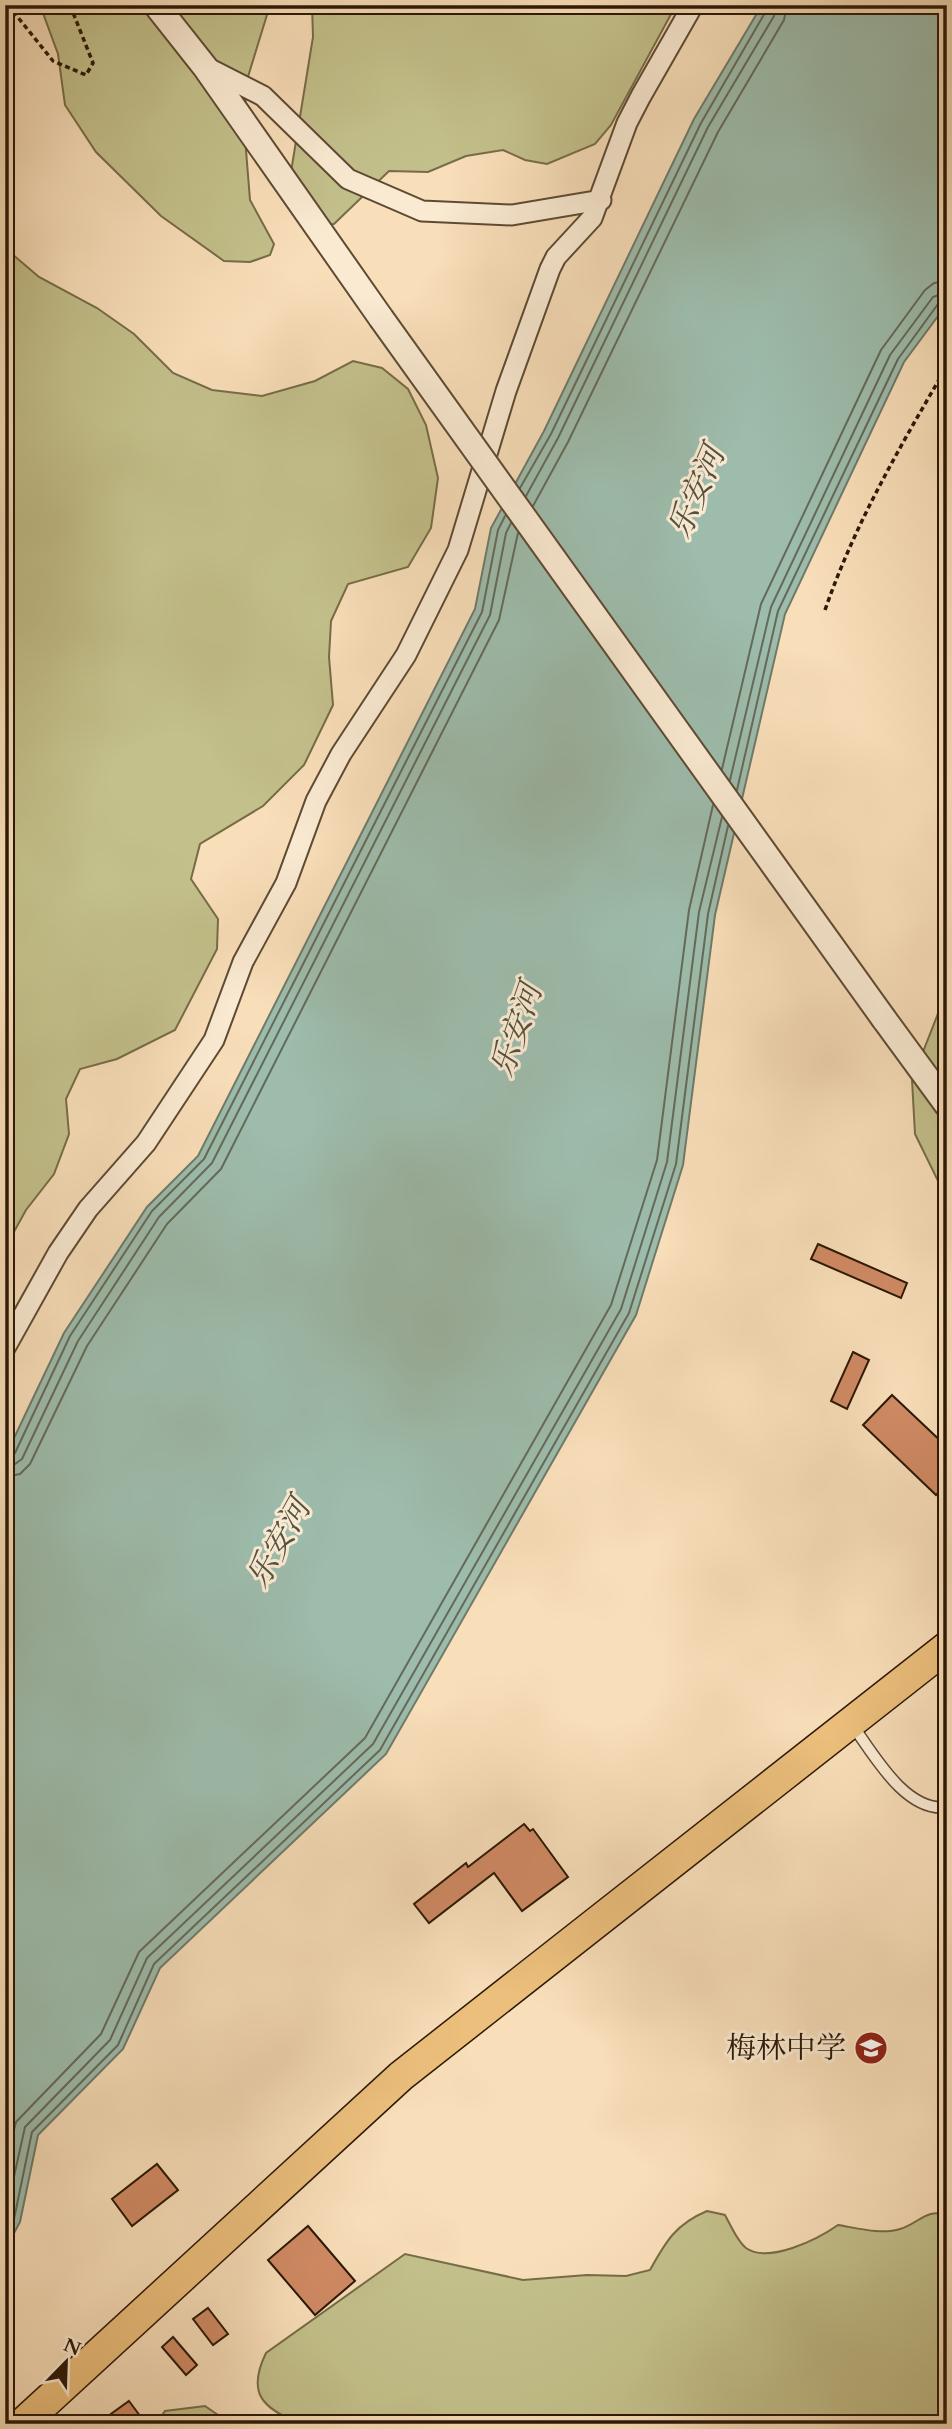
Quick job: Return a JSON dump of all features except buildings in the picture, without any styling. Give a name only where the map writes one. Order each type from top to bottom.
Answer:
[{"type":"main road","points":[[22,2424],[401,2076],[947,1647]]},
{"type":"street","points":[[156,5],[205,67],[381,318],[947,1105]]},
{"type":"street","points":[[5,1348],[58,1253],[88,1209],[146,1143],[214,1040],[243,962],[286,883],[316,801],[341,754],[406,655],[458,550],[506,391],[550,269],[564,248],[586,228],[601,200],[632,114],[694,5]]},
{"type":"street","points":[[205,67],[263,96],[348,179],[422,211],[512,215],[601,200]]},
{"type":"lane","points":[[851,1722],[885,1772],[918,1803],[933,1809],[947,1807]]},
{"type":"path","points":[[8,5],[52,61],[86,75],[93,63],[70,5]]},
{"type":"path","points":[[825,610],[839,568],[878,485],[947,366]]},
{"type":"shaded area","points":[[40,5],[270,5],[247,80],[244,125],[250,200],[274,244],[270,255],[250,262],[224,261],[161,216],[96,152],[65,105],[58,54]]},
{"type":"shaded area","points":[[312,5],[676,5],[611,125],[595,144],[547,164],[525,160],[503,150],[466,156],[428,172],[389,171],[334,224],[309,226],[290,178],[313,37]]},
{"type":"shaded area","points":[[5,248],[39,277],[97,308],[134,334],[173,373],[212,390],[262,396],[315,381],[353,361],[382,368],[408,389],[426,425],[438,478],[431,528],[408,567],[348,584],[331,621],[329,657],[333,705],[304,765],[263,806],[200,844],[191,879],[218,919],[217,949],[175,1030],[117,1059],[80,1069],[66,1099],[69,1134],[54,1174],[26,1210],[5,1248]]},
{"type":"shaded area","points":[[947,999],[947,1189],[938,1181],[915,1134],[912,1080],[939,1011]]},
{"type":"shaded area","points":[[707,2211],[725,2215],[746,2248],[767,2253],[806,2243],[838,2225],[893,2231],[928,2215],[947,2215],[947,2424],[300,2424],[276,2412],[262,2398],[258,2389],[260,2367],[266,2353],[405,2254],[523,2280],[587,2275],[626,2276],[650,2270],[673,2234]]},
{"type":"shaded area","points":[[205,2406],[231,2424],[156,2424],[165,2411]]},
{"type":"water","name":"乐安河","points":[[762,5],[947,5],[947,304],[904,362],[785,614],[715,915],[683,1165],[636,1315],[386,1754],[160,1968],[123,2049],[38,2135],[20,2222],[5,2250],[5,1457],[64,1333],[147,1207],[198,1156],[475,609],[491,528],[544,431],[694,119]]},
{"type":"place","name":"梅林中学","points":[[871,2048]]}]
